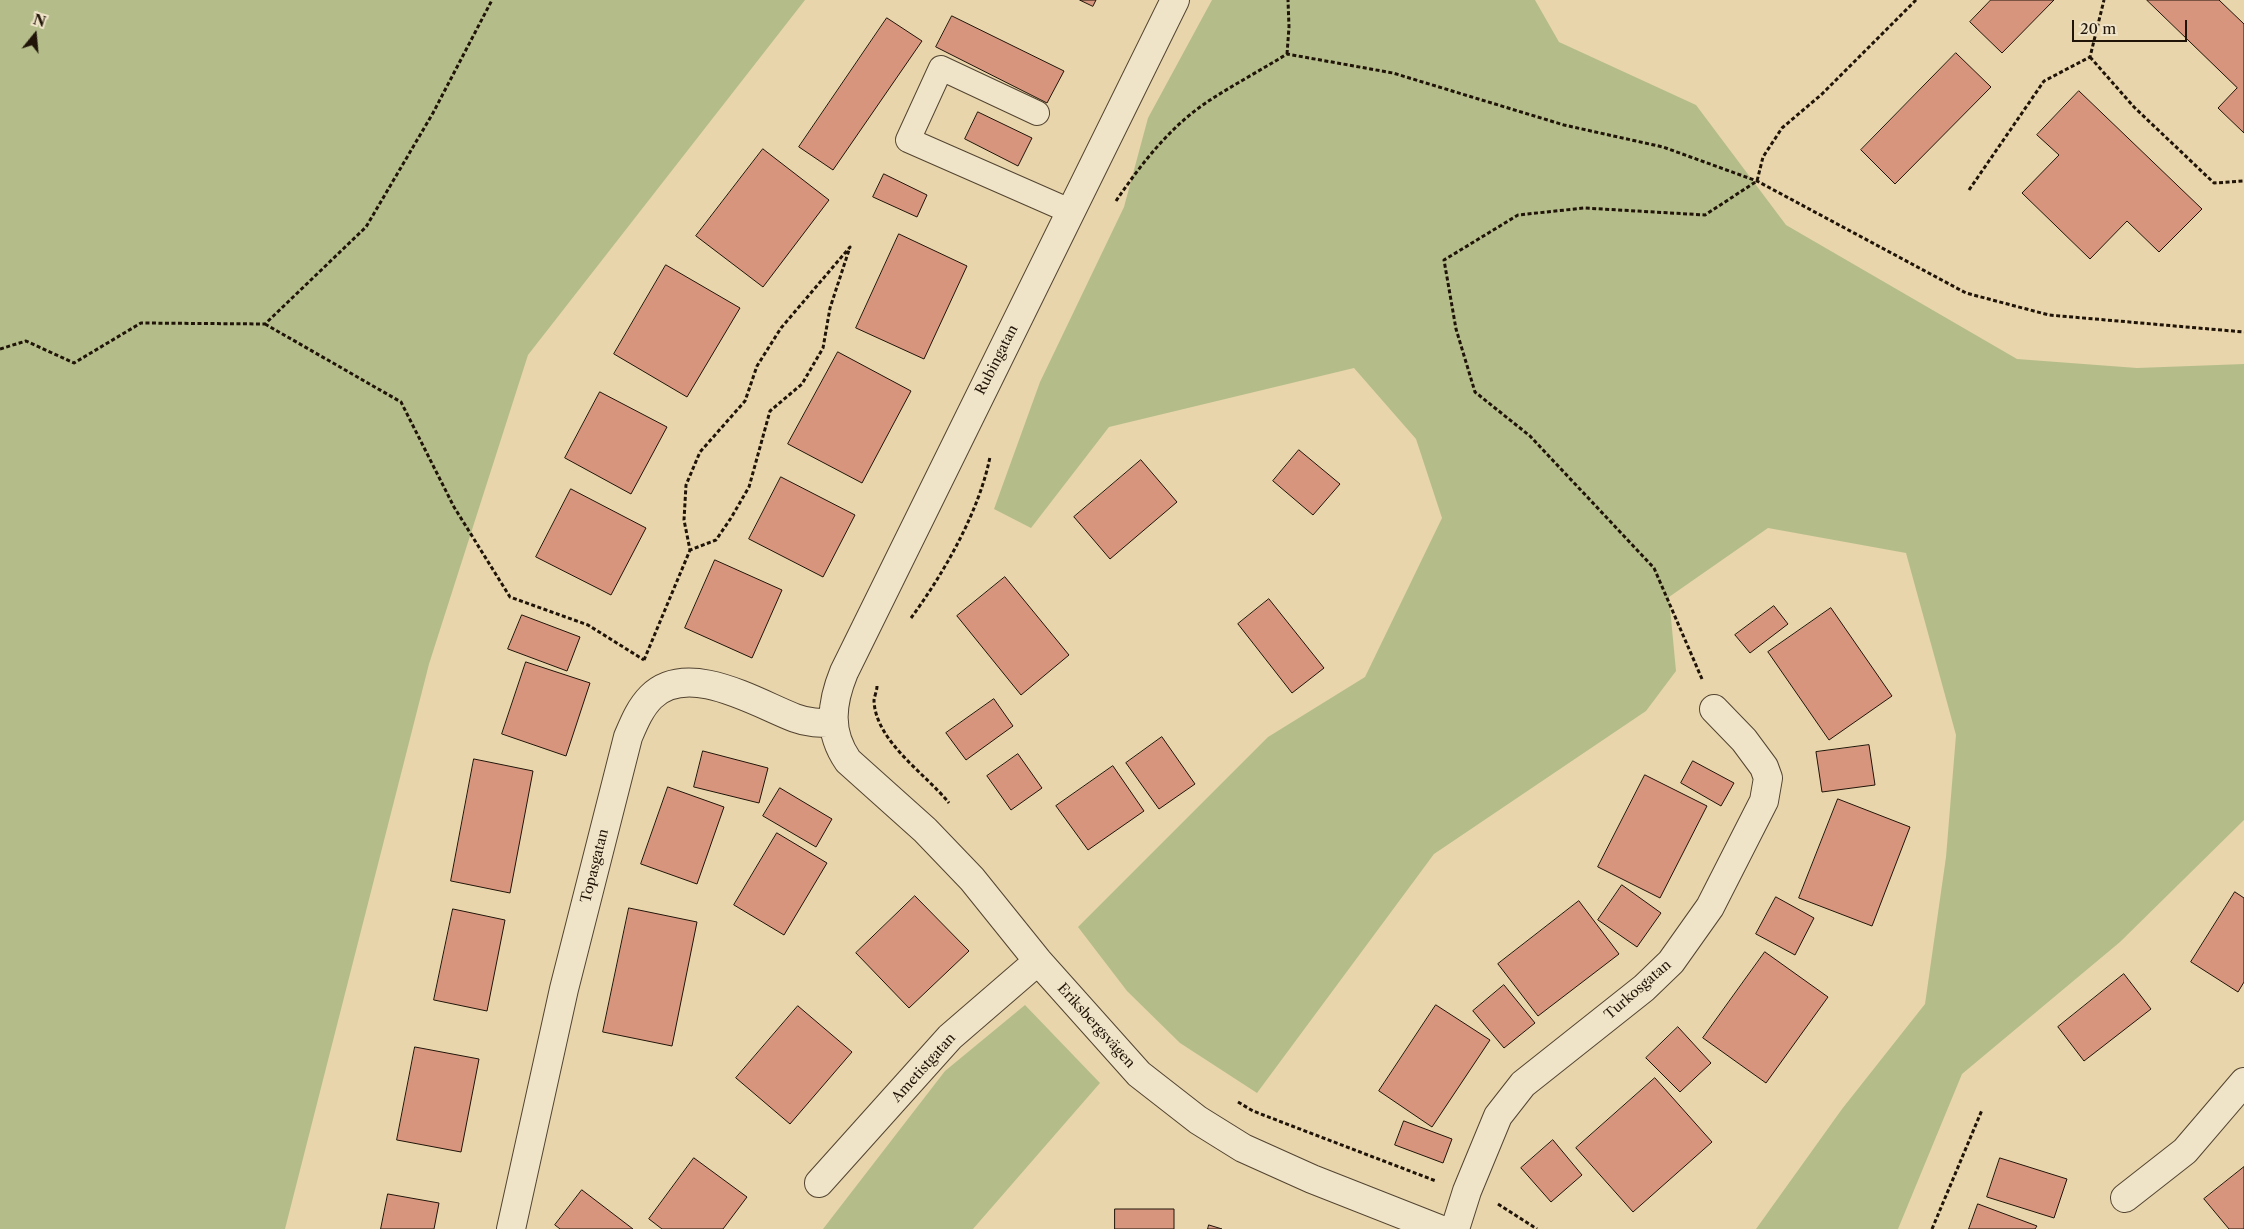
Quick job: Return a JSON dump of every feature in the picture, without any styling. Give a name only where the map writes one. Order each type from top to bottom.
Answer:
[{"type":"street","name":"Rubingatan","points":[[833,723],[836,692],[844,672],[944,464],[1072,212],[1175,0]]},
{"type":"street","name":"Topasgatan","points":[[511,1229],[564,989],[628,737],[639,714],[652,696],[670,686],[689,683],[715,685],[772,707],[796,719],[812,723],[833,723]]},
{"type":"street","name":"Turkosgatan","points":[[1455,1229],[1467,1190],[1498,1116],[1523,1084],[1644,988],[1671,962],[1710,907],[1764,801],[1768,778],[1764,767],[1744,740],[1714,709]]},
{"type":"street","name":"Eriksbergsvägen","points":[[833,723],[839,749],[848,761],[925,830],[972,879],[1038,961],[1139,1074],[1198,1120],[1252,1152],[1312,1179],[1439,1229]]},
{"type":"street","name":"Ametistgatan","points":[[819,1183],[950,1037],[1038,961]]},
{"type":"street","points":[[2125,1198],[2185,1151],[2244,1082]]},
{"type":"lane","points":[[1038,113],[941,68],[908,140],[1072,212]]},
{"type":"path","points":[[266,324],[366,227],[433,113],[492,0]]},
{"type":"path","points":[[1287,54],[1288,0]]},
{"type":"path","points":[[1714,709],[1654,568],[1530,436],[1475,392],[1456,330],[1444,260],[1518,215],[1584,208],[1705,215],[1757,181],[1763,157],[1782,128],[1822,94],[1916,0]]},
{"type":"path","points":[[1970,190],[2044,81],[2090,57],[2104,0]]},
{"type":"path","points":[[1114,204],[1135,173],[1167,136],[1206,103],[1287,54],[1393,73],[1564,124],[1663,147],[1757,181],[1966,293],[2049,315],[2244,332]]},
{"type":"path","points":[[2090,57],[2134,107],[2214,183],[2244,181]]},
{"type":"path","points":[[644,660],[690,550],[684,520],[686,484],[700,452],[745,401],[757,366],[781,328],[850,247],[830,308],[823,348],[802,384],[770,411],[749,487],[731,518],[716,540],[690,550]]},
{"type":"path","points":[[0,350],[26,341],[74,363],[141,323],[266,324],[402,402],[454,507],[510,596],[588,625],[644,660],[689,683]]},
{"type":"path","points":[[910,620],[927,596],[970,518],[985,482],[991,453]]},
{"type":"path","points":[[878,682],[874,701],[880,723],[901,754],[936,786],[954,809]]},
{"type":"path","points":[[1231,1098],[1253,1110],[1292,1126],[1434,1180],[1467,1190],[1498,1204],[1538,1229]]},
{"type":"path","points":[[1932,1229],[1982,1110]]},
{"type":"green space","points":[[0,0],[805,0],[528,355],[429,664],[285,1229],[0,1229]]},
{"type":"green space","points":[[1212,0],[1535,0],[1559,42],[1696,105],[1786,225],[2017,359],[2137,368],[2244,364],[2244,820],[2120,942],[1962,1074],[1898,1229],[1756,1229],[1842,1109],[1925,1004],[1946,857],[1956,735],[1906,553],[1768,528],[1669,597],[1676,671],[1646,711],[1434,854],[1257,1093],[1180,1043],[1127,991],[1078,927],[1268,737],[1365,677],[1442,518],[1416,439],[1354,368],[1109,427],[1031,528],[994,509],[1040,382],[1124,207],[1148,118]]},
{"type":"green space","points":[[1025,1005],[1100,1083],[973,1229],[823,1229],[945,1071]]},
{"type":"building","points":[[1080,0],[1096,0],[1093,6]]},
{"type":"building","points":[[1991,0],[2054,0],[2002,53],[1970,22]]},
{"type":"building","points":[[2147,0],[2219,0],[2244,24],[2244,133],[2218,108],[2237,88]]},
{"type":"building","points":[[952,16],[1064,71],[1047,103],[936,47]]},
{"type":"building","points":[[887,18],[922,41],[833,170],[799,147]]},
{"type":"building","points":[[1956,53],[1991,87],[1895,184],[1861,150]]},
{"type":"building","points":[[2079,91],[2202,209],[2159,252],[2127,221],[2090,259],[2022,193],[2059,155],[2037,135]]},
{"type":"building","points":[[978,112],[1032,138],[1018,166],[965,139]]},
{"type":"building","points":[[763,149],[829,200],[763,287],[696,236]]},
{"type":"building","points":[[884,174],[927,195],[917,217],[873,197]]},
{"type":"building","points":[[899,234],[967,266],[924,359],[856,328]]},
{"type":"building","points":[[666,265],[740,308],[687,397],[614,354]]},
{"type":"building","points":[[838,352],[911,391],[862,483],[788,444]]},
{"type":"building","points":[[600,392],[667,427],[631,494],[565,458]]},
{"type":"building","points":[[1299,450],[1340,484],[1313,515],[1273,481]]},
{"type":"building","points":[[1141,460],[1177,502],[1110,559],[1074,517]]},
{"type":"building","points":[[781,477],[855,515],[823,577],[749,539]]},
{"type":"building","points":[[571,489],[646,528],[611,595],[536,557]]},
{"type":"building","points":[[715,560],[782,590],[752,658],[685,628]]},
{"type":"building","points":[[1005,577],[1069,655],[1021,695],[957,616]]},
{"type":"building","points":[[1269,599],[1324,668],[1292,693],[1238,624]]},
{"type":"building","points":[[1774,606],[1788,624],[1750,653],[1735,635]]},
{"type":"building","points":[[1831,608],[1892,696],[1829,740],[1768,652]]},
{"type":"building","points":[[522,615],[580,637],[567,671],[508,649]]},
{"type":"building","points":[[526,662],[590,683],[566,756],[502,734]]},
{"type":"building","points":[[994,699],[1013,726],[966,760],[946,733]]},
{"type":"building","points":[[1162,737],[1195,784],[1159,809],[1126,763]]},
{"type":"building","points":[[1869,745],[1875,785],[1822,792],[1816,752]]},
{"type":"building","points":[[703,751],[768,768],[759,803],[694,787]]},
{"type":"building","points":[[1018,754],[1042,788],[1011,810],[987,776]]},
{"type":"building","points":[[474,759],[533,771],[510,893],[451,881]]},
{"type":"building","points":[[1693,761],[1734,783],[1721,806],[1681,783]]},
{"type":"building","points":[[1113,766],[1144,811],[1088,850],[1056,806]]},
{"type":"building","points":[[1645,775],[1707,806],[1660,898],[1598,867]]},
{"type":"building","points":[[668,787],[724,807],[697,884],[641,864]]},
{"type":"building","points":[[780,788],[832,819],[816,847],[763,816]]},
{"type":"building","points":[[1838,799],[1910,827],[1872,926],[1799,898]]},
{"type":"building","points":[[777,833],[827,863],[784,935],[734,905]]},
{"type":"building","points":[[1622,885],[1661,913],[1637,947],[1598,920]]},
{"type":"building","points":[[2235,892],[2244,898],[2244,982],[2238,992],[2191,962]]},
{"type":"building","points":[[915,896],[969,951],[909,1008],[856,953]]},
{"type":"building","points":[[1776,897],[1814,918],[1795,955],[1756,934]]},
{"type":"building","points":[[1579,901],[1619,954],[1538,1016],[1498,964]]},
{"type":"building","points":[[629,908],[697,922],[672,1046],[603,1032]]},
{"type":"building","points":[[453,909],[505,920],[487,1011],[434,1000]]},
{"type":"building","points":[[1765,952],[1828,997],[1766,1083],[1703,1038]]},
{"type":"building","points":[[2124,974],[2151,1009],[2084,1061],[2058,1027]]},
{"type":"building","points":[[1504,985],[1535,1023],[1504,1048],[1473,1011]]},
{"type":"building","points":[[1436,1005],[1490,1040],[1432,1127],[1379,1091]]},
{"type":"building","points":[[798,1006],[852,1052],[790,1124],[736,1078]]},
{"type":"building","points":[[1678,1027],[1711,1063],[1680,1092],[1646,1058]]},
{"type":"building","points":[[415,1047],[479,1059],[461,1152],[397,1140]]},
{"type":"building","points":[[1655,1078],[1712,1142],[1633,1212],[1576,1148]]},
{"type":"building","points":[[1404,1121],[1452,1139],[1443,1163],[1395,1145]]},
{"type":"building","points":[[1553,1140],[1582,1175],[1551,1202],[1521,1168]]},
{"type":"building","points":[[694,1158],[747,1197],[723,1229],[662,1229],[649,1219]]},
{"type":"building","points":[[2000,1158],[2067,1179],[2054,1218],[1987,1197]]},
{"type":"building","points":[[2244,1167],[2244,1229],[2229,1229],[2204,1199]]},
{"type":"building","points":[[582,1190],[633,1229],[560,1229],[555,1225]]},
{"type":"building","points":[[388,1194],[439,1203],[434,1229],[381,1229]]},
{"type":"building","points":[[1978,1204],[2037,1226],[2035,1229],[1969,1229]]},
{"type":"building","points":[[1115,1209],[1174,1209],[1174,1229],[1115,1229]]},
{"type":"building","points":[[1209,1225],[1222,1229],[1208,1229]]}]
